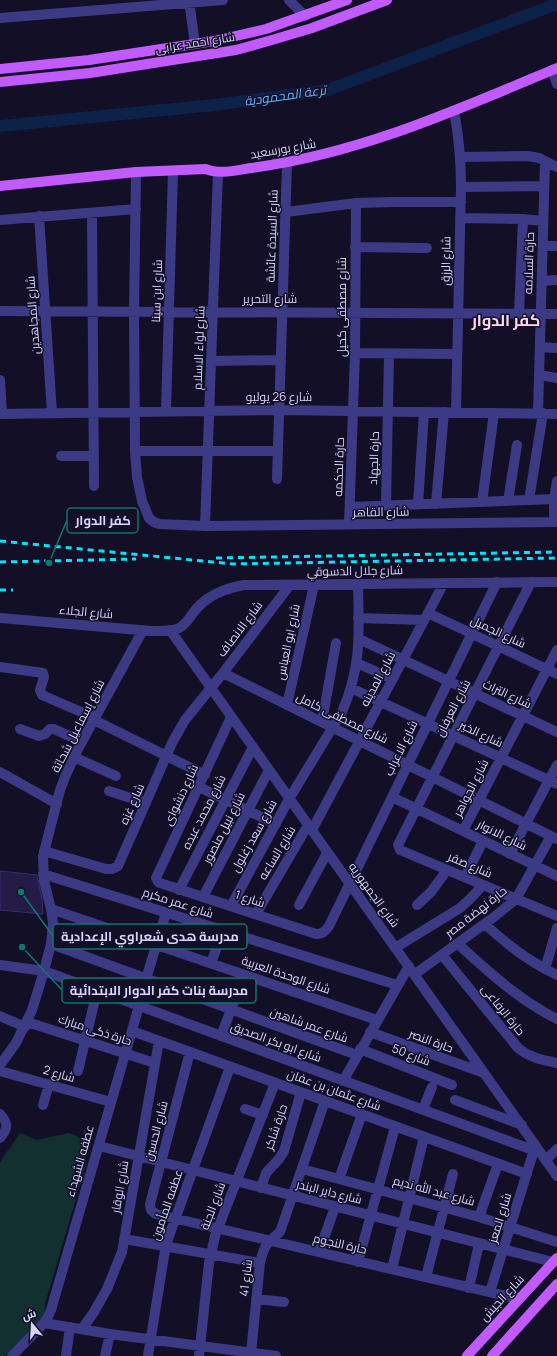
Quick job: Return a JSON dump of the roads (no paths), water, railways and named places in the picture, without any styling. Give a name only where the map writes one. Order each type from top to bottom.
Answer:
[{"type":"main road","name":"شارع احمد عرابى","points":[[0,69],[89,60],[232,37],[266,29],[347,0]]},
{"type":"main road","name":"شارع احمد عرابى","points":[[0,82],[90,73],[236,50],[312,28],[387,0]]},
{"type":"main road","points":[[232,37],[236,50]]},
{"type":"main road","points":[[89,60],[90,73]]},
{"type":"main road","name":"شارع بورسعيد","points":[[0,186],[136,172],[206,169],[218,172],[287,163],[355,147],[388,136],[454,111],[555,69]]},
{"type":"main road","name":"شارع الجيش","points":[[467,1356],[555,1260]]},
{"type":"main road","points":[[492,1356],[557,1284]]},
{"type":"street","points":[[0,18],[223,0]]},
{"type":"street","points":[[289,0],[305,16]]},
{"type":"street","points":[[189,2],[195,44]]},
{"type":"street","points":[[555,69],[557,84]]},
{"type":"street","name":"شارع الرزق","points":[[454,111],[461,158],[456,412]]},
{"type":"street","points":[[461,158],[528,156],[545,161],[557,167]]},
{"type":"street","name":"حارة السلامه","points":[[529,500],[541,413],[539,375],[545,161]]},
{"type":"street","name":"شارع السيدة عائشة","points":[[278,479],[287,163]]},
{"type":"street","name":"شارع ابن سينا","points":[[166,411],[173,171]]},
{"type":"street","name":"شارع القاهر","points":[[136,172],[134,312],[135,451],[137,477],[142,501],[149,518],[159,524],[205,526],[555,522]]},
{"type":"street","name":"شارع لواء الاسلام","points":[[205,526],[218,172]]},
{"type":"street","points":[[461,187],[544,186]]},
{"type":"street","points":[[286,212],[356,203],[461,202]]},
{"type":"street","name":"شارع مصطفى كحيل","points":[[354,410],[356,203]]},
{"type":"street","points":[[0,220],[136,210]]},
{"type":"street","points":[[92,213],[94,486]]},
{"type":"street","name":"شارع المجاهدين","points":[[39,216],[52,413]]},
{"type":"street","points":[[460,218],[523,219],[543,221]]},
{"type":"street","points":[[519,314],[523,219]]},
{"type":"street","points":[[543,246],[557,246]]},
{"type":"street","points":[[355,247],[427,248]]},
{"type":"street","points":[[542,281],[557,280]]},
{"type":"street","name":"شارع التحرير","points":[[0,311],[557,314]]},
{"type":"street","points":[[540,347],[557,348]]},
{"type":"street","points":[[355,354],[457,354]]},
{"type":"street","name":"حارة الجهاد","points":[[386,505],[389,354]]},
{"type":"street","points":[[211,361],[281,360]]},
{"type":"street","points":[[539,375],[557,378]]},
{"type":"street","points":[[0,380],[1,414]]},
{"type":"street","name":"شارع 26 يوليو","points":[[1,414],[209,410],[354,410],[557,414]]},
{"type":"street","name":"حارة الحكمه","points":[[349,525],[354,410]]},
{"type":"street","points":[[418,504],[424,412]]},
{"type":"street","points":[[436,504],[444,412]]},
{"type":"street","points":[[482,502],[494,413]]},
{"type":"street","points":[[508,501],[517,445]]},
{"type":"street","points":[[135,451],[278,451]]},
{"type":"street","points":[[61,456],[94,456]]},
{"type":"street","points":[[555,522],[554,499],[557,481]]},
{"type":"street","name":"شارع القاهر","points":[[350,507],[554,499]]},
{"type":"street","name":"شارع الاعراب","points":[[329,926],[497,582]]},
{"type":"street","name":"شارع العرفان","points":[[398,845],[531,582]]},
{"type":"street","name":"شارع جلال الدسوقي","points":[[170,630],[180,627],[206,600],[224,590],[244,586],[557,582]]},
{"type":"street","name":"شارع المدينه","points":[[310,828],[360,741],[392,678],[444,583]]},
{"type":"street","name":"شارع سعد زغلول","points":[[231,906],[289,799],[342,712],[351,688],[357,663],[359,639],[358,584]]},
{"type":"street","name":"شارع الانصاف","points":[[210,687],[224,673],[290,585]]},
{"type":"street","name":"شارع ابو العباس","points":[[287,705],[314,585]]},
{"type":"street","name":"شارع الجميل","points":[[358,618],[426,616],[472,634],[557,674]]},
{"type":"street","name":"شارع الجلاء","points":[[0,618],[144,630],[170,630]]},
{"type":"street","name":"شارع إسماعيل شحاتة","points":[[0,1065],[16,1043],[32,1010],[51,944],[51,909],[43,874],[44,851],[65,777],[82,742],[144,630]]},
{"type":"street","name":"شارع الجمهوريه","points":[[170,630],[349,884],[522,1125],[540,1155],[557,1176]]},
{"type":"street","name":"شارع التراث","points":[[359,639],[557,732]]},
{"type":"street","points":[[322,722],[336,643]]},
{"type":"street","name":"شارع الجواهر","points":[[463,831],[557,650]]},
{"type":"street","points":[[357,663],[392,678]]},
{"type":"street","points":[[0,668],[43,673],[44,677],[40,690],[42,695],[95,719],[205,775]]},
{"type":"street","name":"شارع مصطفى كامل","points":[[224,673],[554,838]]},
{"type":"street","name":"شارع غزه","points":[[44,851],[106,869],[115,868],[118,866],[172,743],[185,720],[210,687]]},
{"type":"street","name":"شارع الخير","points":[[351,688],[553,782]]},
{"type":"street","name":"شارع دنشواى","points":[[160,883],[156,878],[232,717]]},
{"type":"street","points":[[20,729],[39,736],[45,734],[50,729],[54,729],[82,742]]},
{"type":"street","name":"شارع محمد عبده","points":[[179,890],[253,747]]},
{"type":"street","points":[[74,757],[116,776]]},
{"type":"street","points":[[510,854],[526,824],[553,782],[557,765]]},
{"type":"street","name":"شارع نبيل منصور","points":[[203,897],[269,770]]},
{"type":"street","points":[[0,772],[57,804]]},
{"type":"street","points":[[199,787],[276,824]]},
{"type":"street","points":[[109,791],[146,803]]},
{"type":"street","name":"شارع الانوار","points":[[392,797],[557,876]]},
{"type":"street","name":"شارع الساعه","points":[[256,914],[310,828]]},
{"type":"street","name":"حارة نهضة مصر","points":[[412,970],[442,955],[485,924],[516,899],[535,866],[554,838]]},
{"type":"street","points":[[465,877],[483,841]]},
{"type":"street","name":"شارع صقر","points":[[398,845],[400,850],[557,916]]},
{"type":"street","points":[[299,905],[327,852]]},
{"type":"street","points":[[417,905],[431,892],[447,870]]},
{"type":"street","name":"شارع عمر مكرم","points":[[43,874],[397,985]]},
{"type":"street","name":"شارع 1","points":[[160,883],[316,934],[321,934],[329,926]]},
{"type":"street","points":[[396,948],[460,908],[483,885]]},
{"type":"street","name":"شارع الوحدة العربية","points":[[51,909],[377,1020]]},
{"type":"street","points":[[146,979],[166,913]]},
{"type":"street","points":[[485,924],[515,950],[557,975]]},
{"type":"street","points":[[545,969],[557,928]]},
{"type":"street","points":[[211,964],[223,931]]},
{"type":"street","name":"شارع عمر شاهين","points":[[51,944],[231,1010],[358,1052]]},
{"type":"street","points":[[458,944],[515,994],[531,1005],[557,1019]]},
{"type":"street","name":"حارة الرفاعى","points":[[442,955],[518,1048],[528,1056],[557,1063]]},
{"type":"street","name":"شارع ابو بكر الصديق","points":[[0,965],[44,971],[423,1109],[540,1155]]},
{"type":"street","points":[[343,1081],[397,985],[412,970]]},
{"type":"street","points":[[221,1036],[244,975]]},
{"type":"street","points":[[78,1071],[97,990]]},
{"type":"street","name":"عطفه الشهداء","points":[[12,1356],[44,1323],[51,1310],[139,1006]]},
{"type":"street","name":"حارة ذكى مبارك","points":[[0,1016],[155,1063]]},
{"type":"street","name":"شارع عثمان بن عفان","points":[[132,1031],[526,1174]]},
{"type":"street","name":"حارة النصر","points":[[370,1032],[484,1073]]},
{"type":"street","name":"شارع الوقار","points":[[82,1329],[108,1289],[120,1258],[158,1040]]},
{"type":"street","name":"شارع الحسين","points":[[156,1214],[151,1210],[150,1204],[190,1052]]},
{"type":"street","name":"شارع 50","points":[[358,1052],[452,1085]]},
{"type":"street","name":"عطفه المأمون","points":[[148,1356],[166,1247],[230,1067]]},
{"type":"street","name":"شارع 2","points":[[0,1071],[111,1102]]},
{"type":"street","name":"شارع الجنة","points":[[199,1356],[210,1255],[218,1229],[275,1083]]},
{"type":"street","points":[[43,1106],[49,1084]]},
{"type":"street","points":[[423,1109],[432,1087]]},
{"type":"street","name":"حارة شاكر","points":[[261,1188],[266,1173],[284,1151],[301,1092]]},
{"type":"street","points":[[455,1100],[522,1125]]},
{"type":"street","name":"شارع 41","points":[[251,1353],[262,1251],[268,1241],[280,1232],[325,1101]]},
{"type":"street","points":[[245,1109],[263,1115]]},
{"type":"street","points":[[0,1114],[6,1120],[6,1130],[0,1138]]},
{"type":"street","points":[[339,1179],[362,1114]]},
{"type":"street","points":[[358,1262],[379,1190],[395,1127]]},
{"type":"street","points":[[392,1269],[424,1137]]},
{"type":"street","name":"شارع داير البندر","points":[[98,1146],[503,1250],[555,1260]]},
{"type":"street","points":[[540,1155],[557,1149]]},
{"type":"street","name":"شارع المعز","points":[[490,1292],[526,1174],[540,1155]]},
{"type":"street","points":[[479,1217],[498,1164]]},
{"type":"street","name":"شارع عبد الله نديم","points":[[302,1169],[479,1217],[557,1242]]},
{"type":"street","points":[[426,1277],[453,1174]]},
{"type":"street","points":[[319,1252],[334,1207]]},
{"type":"street","name":"حارة النجوم","points":[[156,1214],[519,1299]]},
{"type":"street","points":[[124,1240],[260,1263]]},
{"type":"street","points":[[469,1288],[479,1244]]},
{"type":"street","points":[[256,1299],[284,1302]]},
{"type":"street","points":[[44,1323],[110,1334],[200,1346],[236,1353],[276,1356]]},
{"type":"street","points":[[66,1356],[70,1327]]},
{"type":"street","points":[[106,1356],[110,1334]]},
{"type":"waterway","name":"ترعة المحمودية","points":[[0,126],[215,105],[328,90],[557,4]]},
{"type":"railway","points":[[0,541],[233,564],[557,558]]},
{"type":"railway","points":[[216,558],[557,552]]},
{"type":"railway","points":[[0,562],[136,559]]},
{"type":"railway","points":[[0,590],[13,590]]},
{"type":"place","name":"كفر الدوار","points":[[49,563]]},
{"type":"place","name":"مدرسة هدى شعراوي الإعدادية","points":[[21,892]]},
{"type":"place","name":"مدرسة بنات كفر الدوار الابتدائية","points":[[22,947]]},
{"type":"district","name":"كفر الدوار","points":[[506,320]]}]
